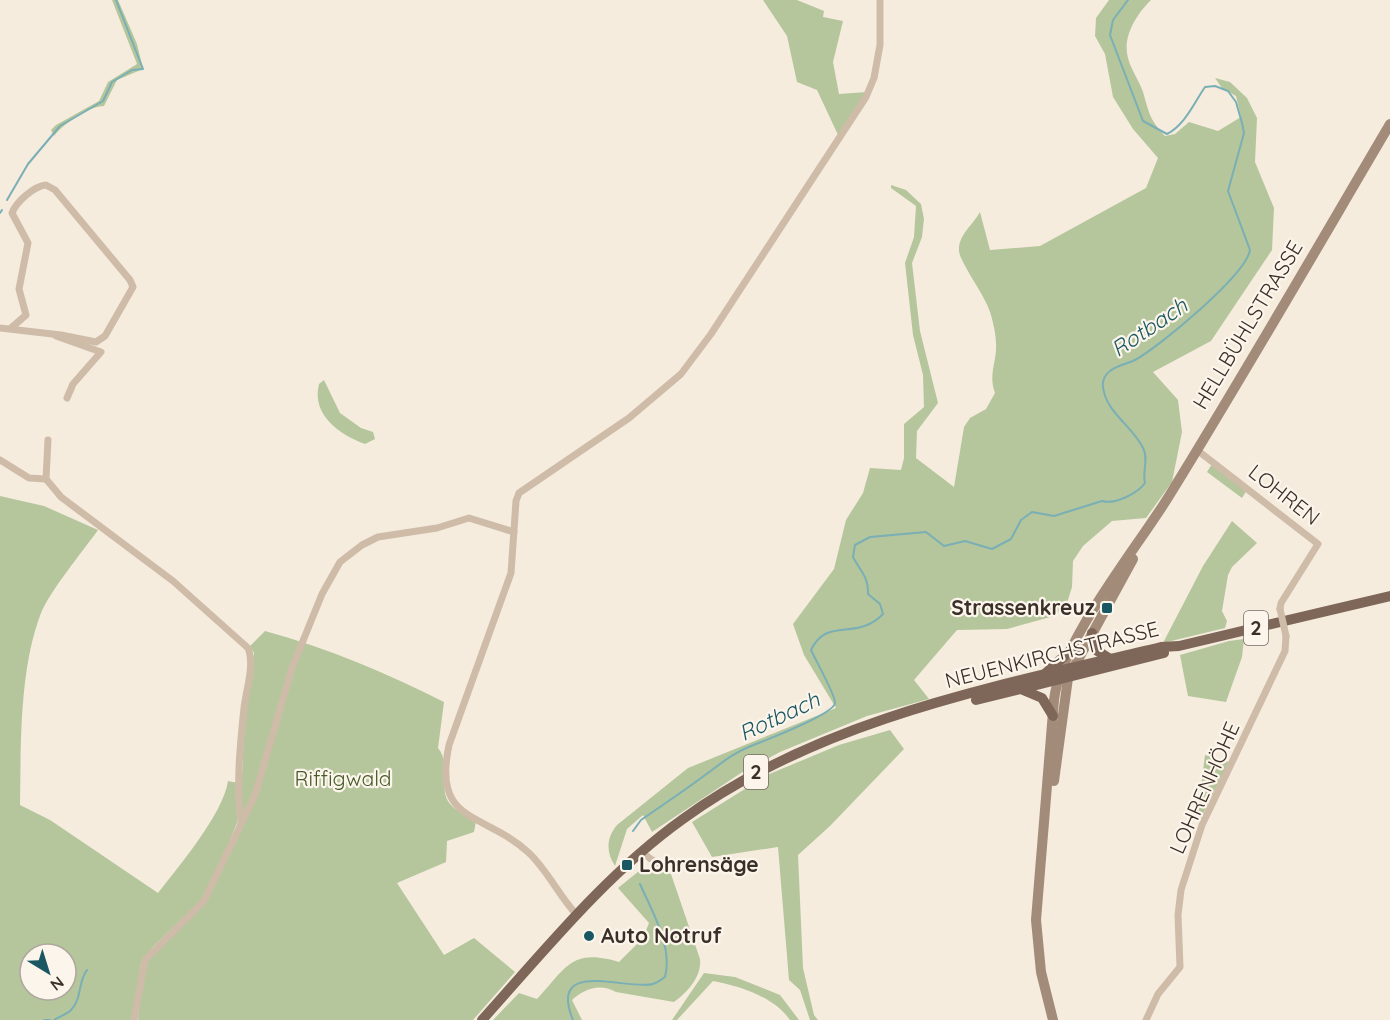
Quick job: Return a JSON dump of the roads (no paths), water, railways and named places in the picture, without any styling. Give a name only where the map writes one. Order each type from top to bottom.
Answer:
[{"type":"main road","name":"HELLBÜHLSTRASSE","points":[[1065,674],[1072,649],[1121,567],[1197,450],[1390,124]]},
{"type":"main road","name":"HELLBÜHLSTRASSE","points":[[1065,674],[1092,633],[1129,567],[1138,544]]},
{"type":"main road","name":"2","points":[[1179,646],[1390,596]]},
{"type":"main road","points":[[1092,633],[1096,650],[1110,659]]},
{"type":"main road","name":"NEUENKIRCHSTRASSE","points":[[482,1020],[577,915],[642,852],[690,813],[756,772],[825,740],[904,712],[1041,676],[1065,674],[1156,656],[1179,646]]},
{"type":"main road","name":"NEUENKIRCHSTRASSE","points":[[885,720],[1019,690],[1110,659],[1161,647],[1179,646]]},
{"type":"main road","points":[[1041,676],[1072,649]]},
{"type":"main road","points":[[1053,1020],[1043,987],[1037,933],[1039,879],[1046,819],[1053,716],[1065,674]]},
{"type":"main road","points":[[1046,819],[1052,799],[1065,674]]},
{"type":"main road","points":[[1019,690],[1042,698],[1053,716]]},
{"type":"street","points":[[577,915],[530,855],[455,805],[446,787],[445,770],[449,745],[511,573],[516,501],[526,487],[569,462],[628,418],[681,374],[696,356],[866,97],[874,78],[880,45],[880,0]]},
{"type":"street","points":[[10,328],[26,315],[19,289],[29,248],[27,239],[12,213],[14,207],[36,188],[46,185],[55,190],[130,280],[133,287],[102,340],[96,342],[61,334],[56,336]]},
{"type":"street","points":[[0,328],[56,336],[101,352],[73,384],[67,398]]},
{"type":"street","points":[[48,440],[46,478],[61,497],[172,581],[248,648],[251,659],[244,709],[239,806],[241,823]]},
{"type":"street","name":"LOHREN","points":[[1197,450],[1318,544],[1280,609],[1286,636]]},
{"type":"street","points":[[0,460],[29,478],[46,478]]},
{"type":"street","points":[[134,1020],[144,960],[204,901],[255,795],[292,668],[322,594],[340,562],[353,551],[378,537],[437,528],[469,518],[514,531]]},
{"type":"street","name":"LOHRENHÖHE","points":[[1146,1020],[1158,994],[1180,967],[1178,915],[1184,879],[1202,825],[1286,651],[1286,636]]},
{"type":"street","points":[[642,852],[657,864],[670,866],[680,862]]},
{"type":"waterway","points":[[7,200],[28,164],[60,126],[103,101],[112,82],[132,70],[143,69],[116,0]]},
{"type":"waterway","name":"Rotbach","points":[[633,831],[641,820],[731,756],[811,720],[832,708],[835,703],[832,693],[811,650],[825,634],[863,627],[883,614],[880,604],[868,594],[866,579],[853,557],[855,545],[870,537],[926,532],[944,546],[965,541],[992,549],[1011,539],[1021,520],[1032,512],[1054,516],[1102,501],[1119,500],[1132,494],[1145,483],[1145,452],[1139,440],[1109,404],[1103,387],[1104,378],[1113,369],[1147,353],[1200,310],[1234,276],[1250,250],[1228,191],[1244,133],[1236,102],[1228,91],[1215,86],[1205,87],[1184,119],[1167,134],[1143,121],[1110,35],[1113,20],[1128,0]]},
{"type":"waterway","name":"Rotbach","points":[[573,1020],[568,1001],[571,989],[580,983],[594,981],[641,985],[655,983],[665,977],[667,965],[664,942],[640,884]]},
{"type":"waterway","points":[[54,1020],[74,1006],[87,970]]},
{"type":"waterway","points":[[44,1020],[50,1020]]},
{"type":"place","name":"Strassenkreuz","points":[[1107,608]]},
{"type":"place","name":"Lohrensäge","points":[[627,865]]},
{"type":"place","name":"Auto Notruf","points":[[589,936]]},
{"type":"park label","name":"Riffigwald","points":[[343,779]]}]
